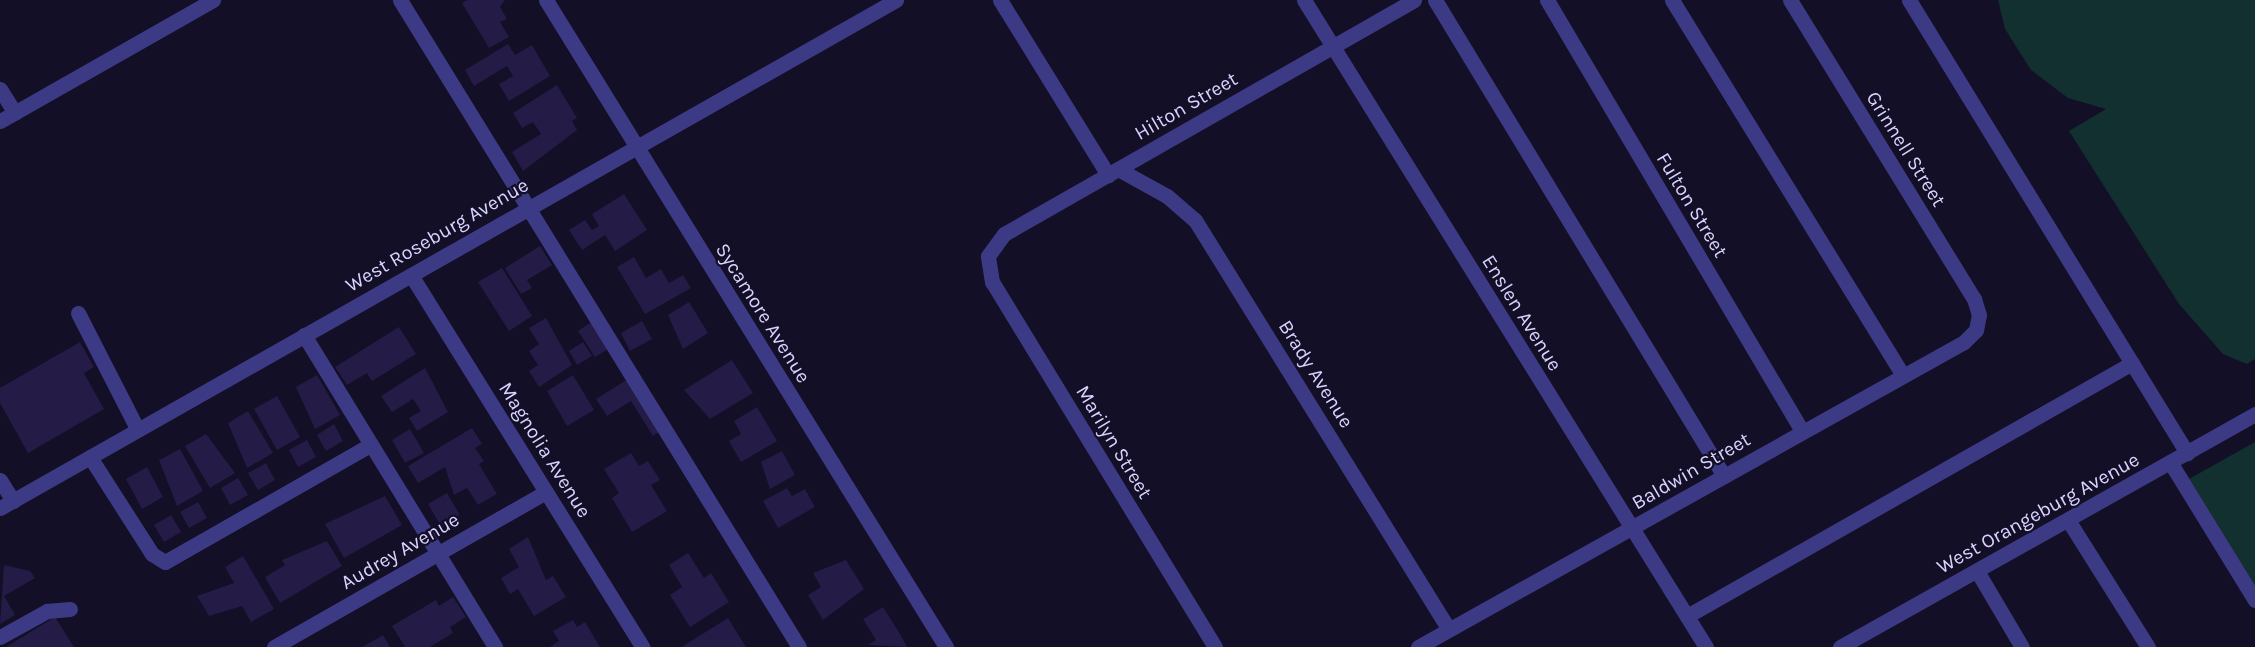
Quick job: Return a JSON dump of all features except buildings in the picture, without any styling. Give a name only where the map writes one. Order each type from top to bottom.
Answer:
[{"type":"street","points":[[0,121],[213,0]]},
{"type":"street","points":[[400,0],[799,647]]},
{"type":"street","name":"Sycamore Avenue","points":[[546,0],[946,647]]},
{"type":"street","name":"West Roseburg Avenue","points":[[7,504],[896,0]]},
{"type":"street","name":"Brady Avenue","points":[[1000,0],[1113,172],[1167,196],[1195,220],[1449,629]]},
{"type":"street","name":"Enslen Avenue","points":[[1304,0],[1706,647]]},
{"type":"street","name":"Hilton Street","points":[[988,256],[1004,234],[1414,0]]},
{"type":"street","points":[[1435,0],[1725,476]]},
{"type":"street","name":"Fulton Street","points":[[1547,0],[1802,431]]},
{"type":"street","points":[[1672,0],[1902,376]]},
{"type":"street","name":"Grinnell Street","points":[[1790,0],[1974,299],[1978,323]]},
{"type":"street","points":[[1909,0],[2187,453]]},
{"type":"street","points":[[0,89],[15,112]]},
{"type":"street","name":"Marilyn Street","points":[[988,256],[992,282],[1215,647]]},
{"type":"street","name":"Magnolia Avenue","points":[[411,274],[643,647]]},
{"type":"street","points":[[78,313],[138,430]]},
{"type":"street","name":"Baldwin Street","points":[[1418,647],[1632,530],[1802,431],[1964,342],[1978,323]]},
{"type":"street","points":[[304,335],[495,647]]},
{"type":"street","points":[[1687,616],[2132,363]]},
{"type":"street","name":"West Orangeburg Avenue","points":[[1840,647],[2255,414]]},
{"type":"street","points":[[90,457],[152,554],[165,562],[370,445]]},
{"type":"street","points":[[2170,462],[2255,600]]},
{"type":"street","points":[[0,480],[7,504]]},
{"type":"street","name":"Audrey Avenue","points":[[274,647],[546,492]]},
{"type":"street","points":[[2068,520],[2148,647]]},
{"type":"street","points":[[1977,571],[2022,647]]},
{"type":"street","points":[[0,638],[47,610],[70,609]]},
{"type":"green space","points":[[1998,0],[2255,0],[2255,359],[2247,364],[2223,354],[2179,304],[2069,131],[2106,109],[2068,98],[2031,70],[2005,29]]},
{"type":"green space","points":[[2255,442],[2255,586],[2189,479]]}]
